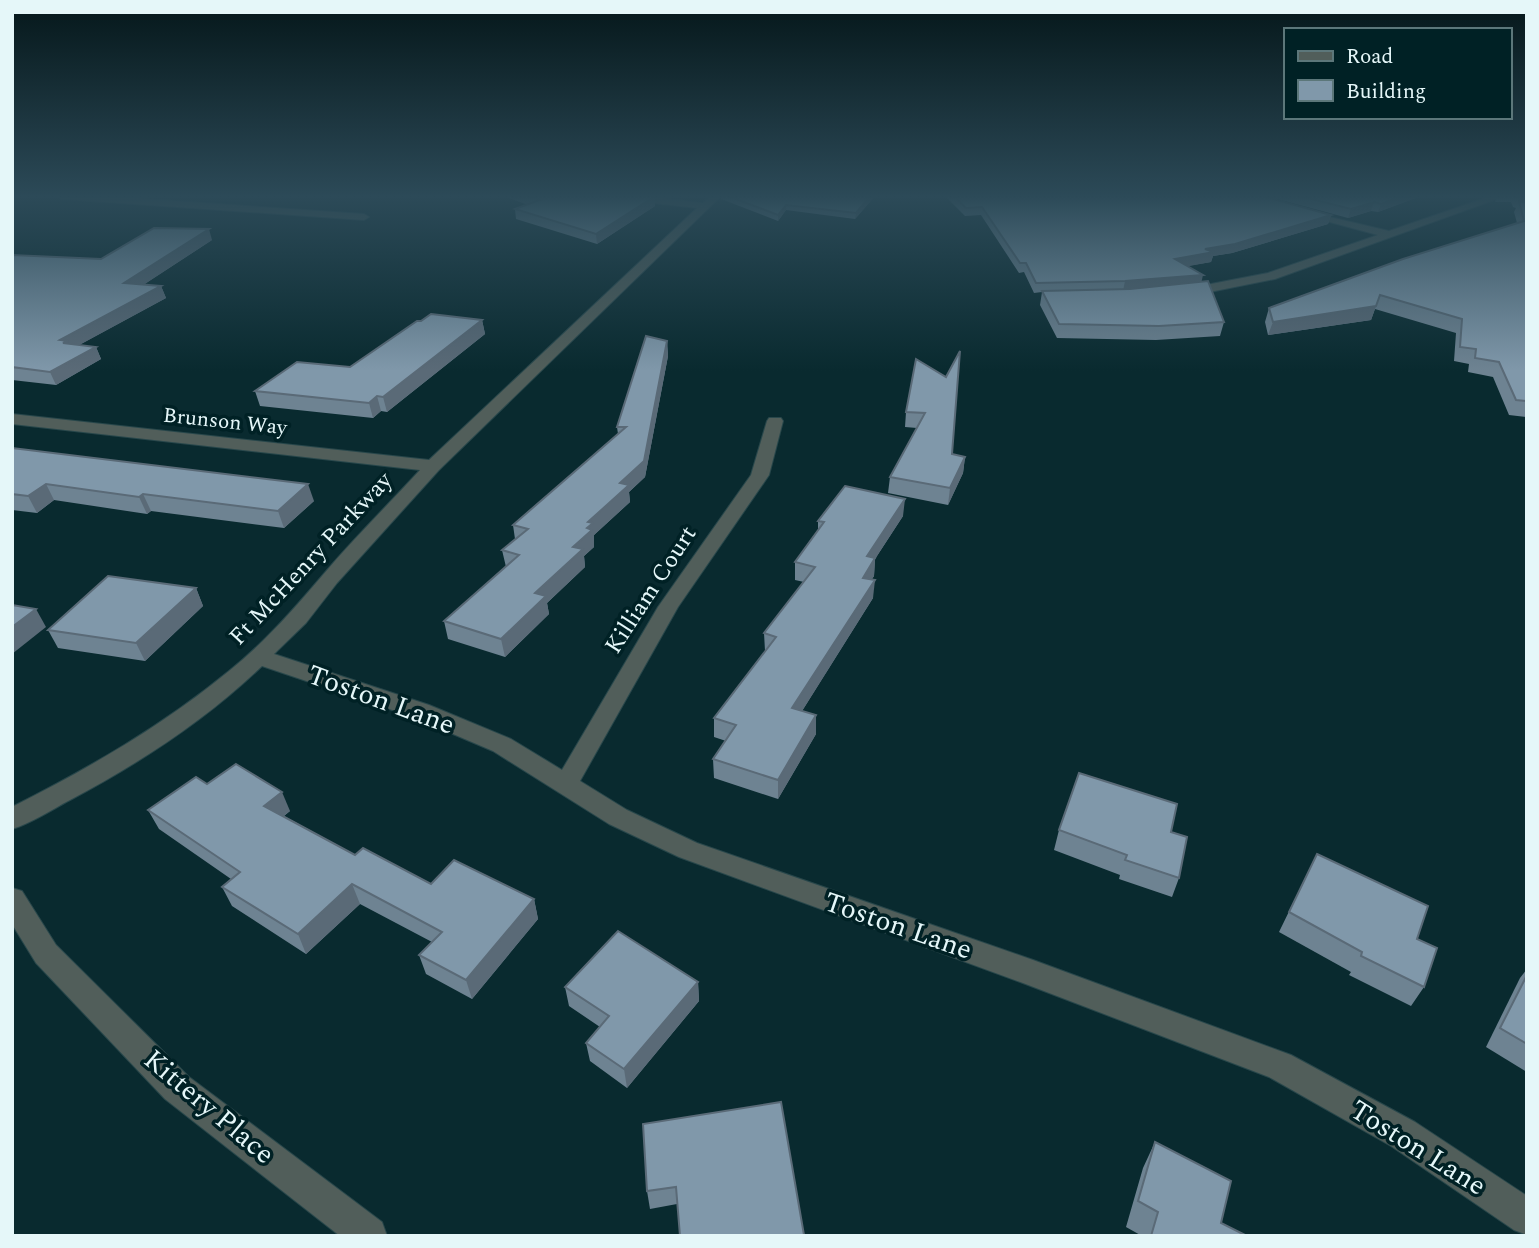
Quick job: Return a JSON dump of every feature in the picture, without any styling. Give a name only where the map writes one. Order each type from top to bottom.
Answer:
[{"type":"street","name":"Ft McHenry Parkway","points":[[12,819],[64,794],[158,736],[238,676],[299,618],[330,579],[433,466],[654,254]]},
{"type":"street","points":[[1177,294],[1237,285],[1334,254]]},
{"type":"street","name":"Brunson Way","points":[[12,419],[433,466]]},
{"type":"street","name":"Killiam Court","points":[[565,786],[668,607],[760,475],[775,421]]},
{"type":"street","name":"Toston Lane","points":[[259,657],[421,711],[502,745],[618,817],[688,850],[782,886],[1033,973],[1280,1066],[1403,1134],[1527,1217]]},
{"type":"street","name":"Kittery Place","points":[[12,899],[46,954],[177,1088],[369,1235]]},
{"type":"building","points":[[109,254],[169,254],[124,283],[161,286],[60,340],[68,341],[63,343],[96,347],[50,372],[12,367],[12,255],[101,259]]},
{"type":"building","points":[[1014,254],[1202,254],[1175,259],[1203,275],[1125,281],[1036,283],[1026,263],[1020,263]]},
{"type":"building","points":[[1418,254],[1527,254],[1527,401],[1516,400],[1499,362],[1475,358],[1476,349],[1460,347],[1462,319],[1380,295],[1376,306],[1273,322],[1269,308]]},
{"type":"building","points":[[1208,281],[1224,322],[1159,326],[1059,324],[1042,291],[1130,289]]},
{"type":"building","points":[[431,314],[482,320],[383,397],[377,396],[369,403],[255,391],[297,362],[350,367]]},
{"type":"building","points":[[646,336],[667,341],[644,461],[620,483],[629,485],[588,522],[593,523],[587,528],[592,530],[573,547],[583,549],[535,593],[546,596],[501,639],[444,621],[519,555],[502,550],[528,529],[513,525],[626,427],[617,427]]},
{"type":"building","points":[[960,351],[952,454],[965,457],[950,488],[890,477],[925,413],[906,412],[916,359],[946,377]]},
{"type":"building","points":[[12,448],[308,484],[278,511],[143,494],[139,497],[46,484],[28,496],[12,494]]},
{"type":"building","points":[[845,486],[905,499],[867,556],[875,558],[863,578],[875,580],[792,708],[816,715],[778,780],[713,759],[736,725],[714,718],[776,637],[764,633],[815,567],[795,562],[824,522],[818,521]]},
{"type":"building","points":[[108,576],[196,588],[136,643],[48,630]]},
{"type":"building","points":[[12,605],[36,609],[12,627]]},
{"type":"building","points":[[236,764],[282,792],[264,806],[355,855],[363,848],[431,884],[454,860],[534,899],[466,980],[419,955],[442,932],[352,884],[298,934],[222,887],[240,872],[148,810],[196,777],[207,784]]},
{"type":"building","points":[[1079,773],[1177,804],[1171,832],[1187,837],[1179,878],[1125,860],[1127,855],[1059,830]]},
{"type":"building","points":[[1317,854],[1428,906],[1417,939],[1437,948],[1424,987],[1361,956],[1362,952],[1289,912]]},
{"type":"building","points":[[618,931],[698,982],[624,1069],[586,1043],[609,1016],[565,987]]},
{"type":"building","points":[[1527,975],[1527,1044],[1500,1028]]},
{"type":"building","points":[[781,1102],[804,1235],[680,1236],[676,1187],[647,1191],[643,1124]]},
{"type":"building","points":[[1155,1142],[1231,1181],[1221,1223],[1247,1236],[1151,1236],[1158,1212],[1138,1201]]}]
